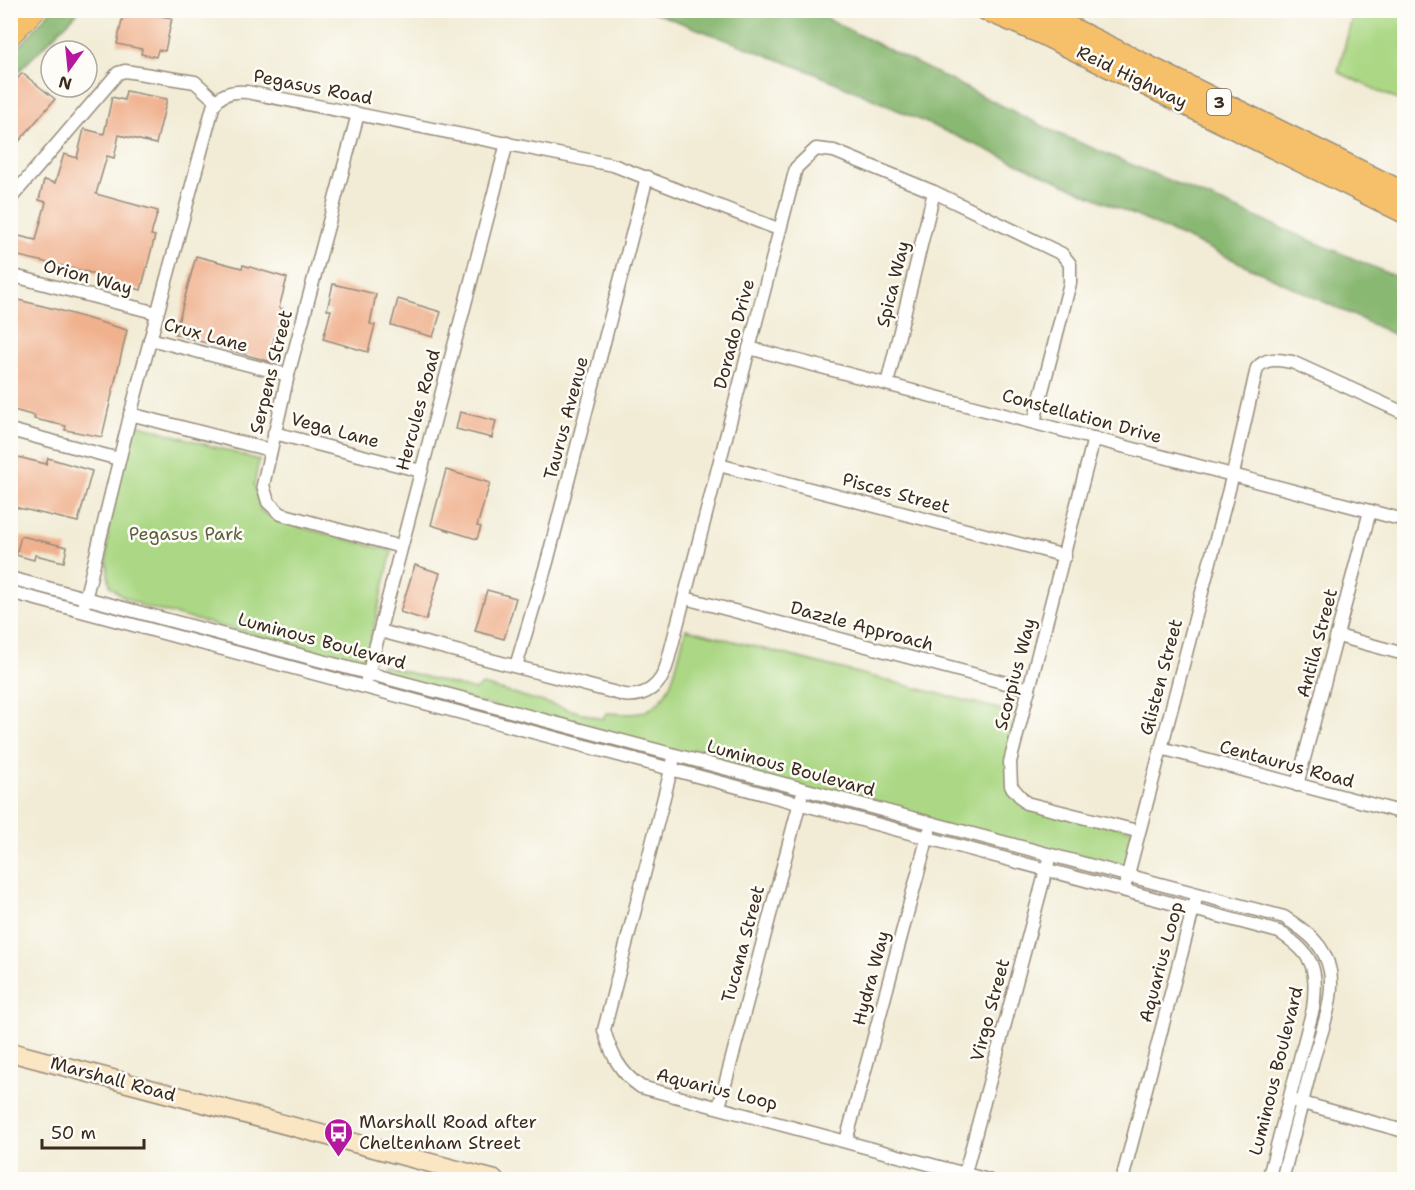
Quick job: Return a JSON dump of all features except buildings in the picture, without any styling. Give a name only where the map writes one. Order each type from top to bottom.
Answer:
[{"type":"highway","name":"Reid Highway","points":[[987,10],[1041,33],[1404,212]]},
{"type":"highway","name":"Reid Highway","points":[[1034,10],[1404,193]]},
{"type":"main road","points":[[10,36],[35,10]]},
{"type":"main road","name":"Marshall Road","points":[[10,1052],[470,1176],[495,1179]]},
{"type":"street","points":[[10,199],[118,73],[125,71],[195,82],[216,101],[130,414],[82,611]]},
{"type":"street","name":"Pegasus Road","points":[[216,101],[226,94],[247,92],[613,165],[773,227]]},
{"type":"street","name":"Serpens Street","points":[[358,114],[288,375],[262,485],[268,502],[276,511],[401,546]]},
{"type":"street","name":"Hercules Road","points":[[365,686],[507,143]]},
{"type":"street","name":"Dorado Drive","points":[[380,631],[624,695],[647,692],[658,684],[666,671],[796,168],[803,158],[816,149],[834,150],[934,192],[1062,254],[1070,264],[1070,284],[1034,422]]},
{"type":"street","name":"Taurus Avenue","points":[[516,666],[547,562],[647,177]]},
{"type":"street","name":"Spica Way","points":[[887,384],[934,192]]},
{"type":"street","name":"Orion Way","points":[[10,275],[157,313]]},
{"type":"street","name":"Crux Lane","points":[[150,339],[288,375]]},
{"type":"street","name":"Constellation Drive","points":[[749,348],[1404,520]]},
{"type":"street","name":"Glisten Street","points":[[1124,889],[1137,831],[1233,474],[1257,368],[1262,362],[1271,360],[1292,362],[1404,413]]},
{"type":"street","points":[[130,414],[270,450]]},
{"type":"street","points":[[10,430],[119,459]]},
{"type":"street","name":"Vega Lane","points":[[274,433],[421,471]]},
{"type":"street","name":"Scorpius Way","points":[[1094,438],[1010,762],[1011,786],[1026,802],[1137,831]]},
{"type":"street","name":"Pisces Street","points":[[719,465],[1065,556]]},
{"type":"street","name":"Antila Street","points":[[1297,785],[1370,511]]},
{"type":"street","name":"Luminous Boulevard","points":[[10,578],[369,672],[803,791],[1284,917],[1312,935],[1324,953],[1330,970],[1329,999],[1282,1179]]},
{"type":"street","name":"Luminous Boulevard","points":[[10,592],[1279,932],[1299,944],[1310,958],[1316,986],[1313,1009],[1268,1179]]},
{"type":"street","name":"Dazzle Approach","points":[[685,598],[1029,689]]},
{"type":"street","points":[[1338,636],[1404,654]]},
{"type":"street","name":"Centaurus Road","points":[[1161,748],[1404,813]]},
{"type":"street","name":"Aquarius Loop","points":[[676,756],[604,1030],[610,1051],[627,1078],[641,1088],[988,1179]]},
{"type":"street","name":"Tucana Street","points":[[719,1107],[803,791]]},
{"type":"street","name":"Hydra Way","points":[[846,1141],[931,825]]},
{"type":"street","name":"Virgo Street","points":[[964,1173],[1050,856]]},
{"type":"street","name":"Aquarius Loop","points":[[1122,1179],[1198,893]]},
{"type":"street","points":[[1288,1099],[1404,1131]]},
{"type":"green space","points":[[1354,10],[1404,11],[1404,103],[1338,72]]},
{"type":"green space","points":[[50,11],[79,11],[51,39],[39,39],[39,51],[11,79],[11,56]]},
{"type":"green space","points":[[650,11],[811,11],[1057,133],[1404,280],[1404,339],[1206,247],[814,73]]},
{"type":"green space","name":"Pegasus Park","points":[[133,423],[259,460],[254,485],[261,511],[277,521],[392,551],[365,663],[145,607],[121,595],[110,586],[107,566],[109,525],[112,504]]},
{"type":"green space","points":[[686,629],[1022,715],[1011,786],[1026,803],[1137,831],[1127,876],[379,675],[381,665],[474,690],[483,685],[603,719],[606,713],[643,712],[662,698],[673,677]]},
{"type":"place","name":"Marshall Road after Cheltenham Street","points":[[338,1158]]}]
